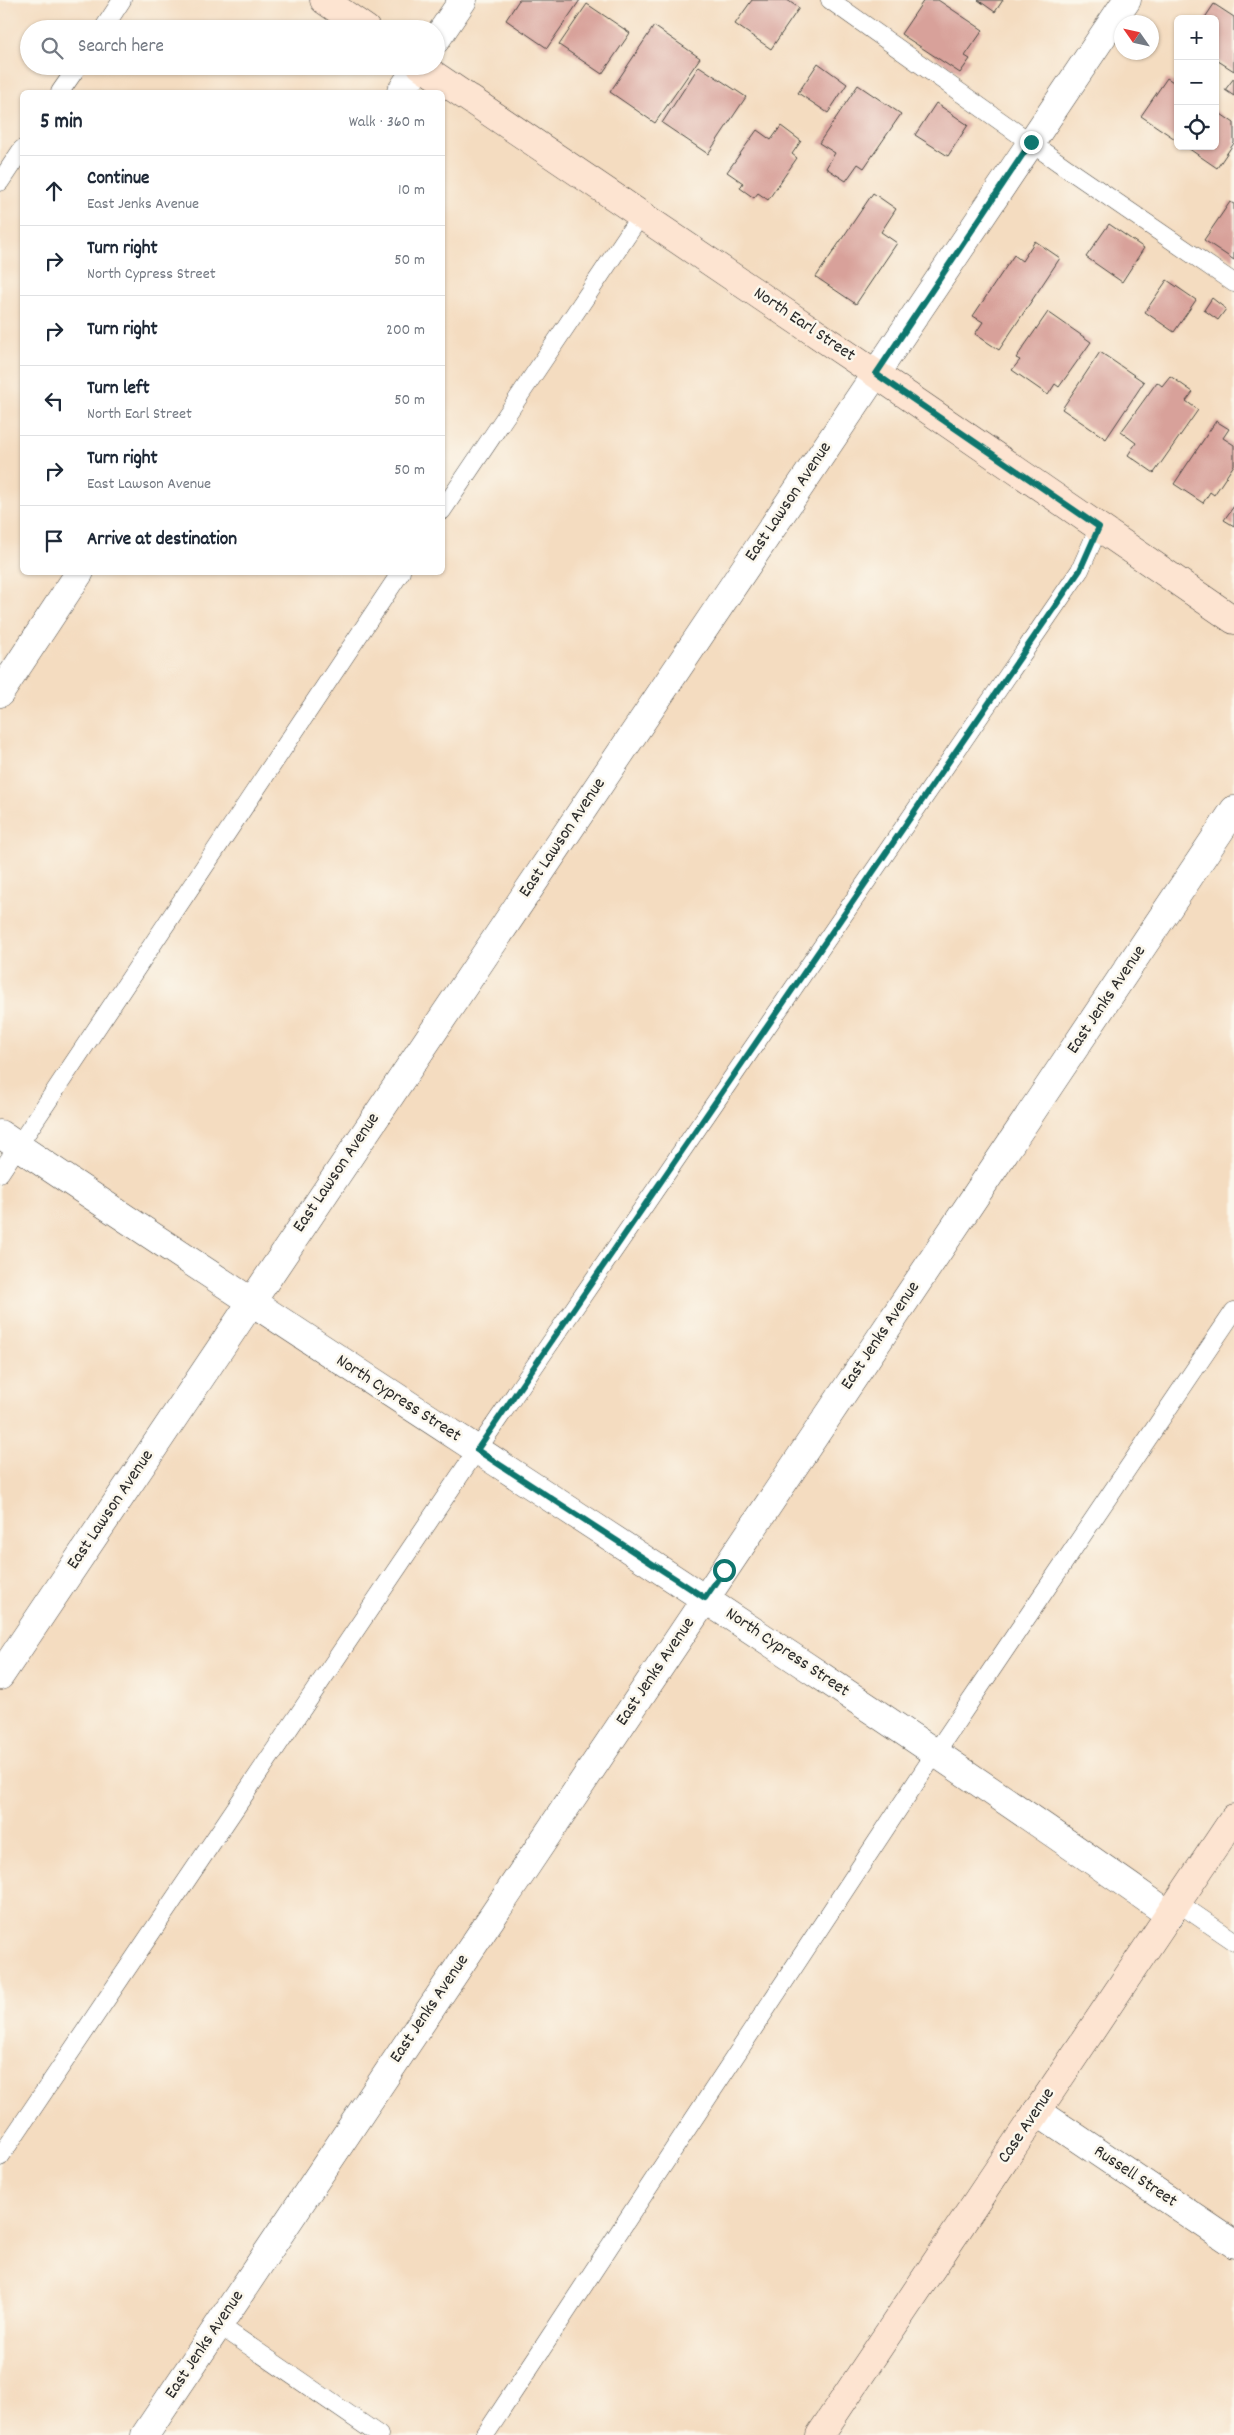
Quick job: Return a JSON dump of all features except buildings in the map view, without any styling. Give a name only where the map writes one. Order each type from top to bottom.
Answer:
[{"type":"street","points":[[324,0],[353,20]]},
{"type":"street","points":[[445,27],[463,0]]},
{"type":"street","name":"East Lawson Avenue","points":[[0,1676],[1127,0]]},
{"type":"street","points":[[402,90],[413,75]]},
{"type":"street","name":"North Earl Street","points":[[433,75],[876,374],[1234,620]]},
{"type":"street","points":[[0,693],[78,575]]},
{"type":"street","name":"East Jenks Avenue","points":[[145,2435],[1234,810]]},
{"type":"street","name":"North Cypress Street","points":[[9,1140],[250,1302],[705,1598],[1173,1908]]},
{"type":"street","name":"Case Avenue","points":[[820,2435],[1234,1818]]},
{"type":"street","name":"Russell Street","points":[[1037,2111],[1234,2244]]},
{"type":"lane","points":[[109,20],[122,0]]},
{"type":"lane","points":[[830,0],[1234,283]]},
{"type":"lane","points":[[61,90],[72,75]]},
{"type":"lane","points":[[0,182],[20,152]]},
{"type":"lane","points":[[445,507],[641,215]]},
{"type":"lane","points":[[0,2157],[477,1450],[1080,570],[1099,527]]},
{"type":"lane","points":[[0,1173],[9,1140],[400,575]]},
{"type":"lane","points":[[485,2435],[936,1752],[1234,1310]]},
{"type":"lane","name":"North Cypress Street","points":[[1173,1908],[1234,1941]]},
{"type":"lane","points":[[219,2325],[379,2435]]},
{"type":"route","points":[[724,1570],[705,1598],[477,1450],[1080,570],[1099,527],[876,374],[1031,142]]}]
